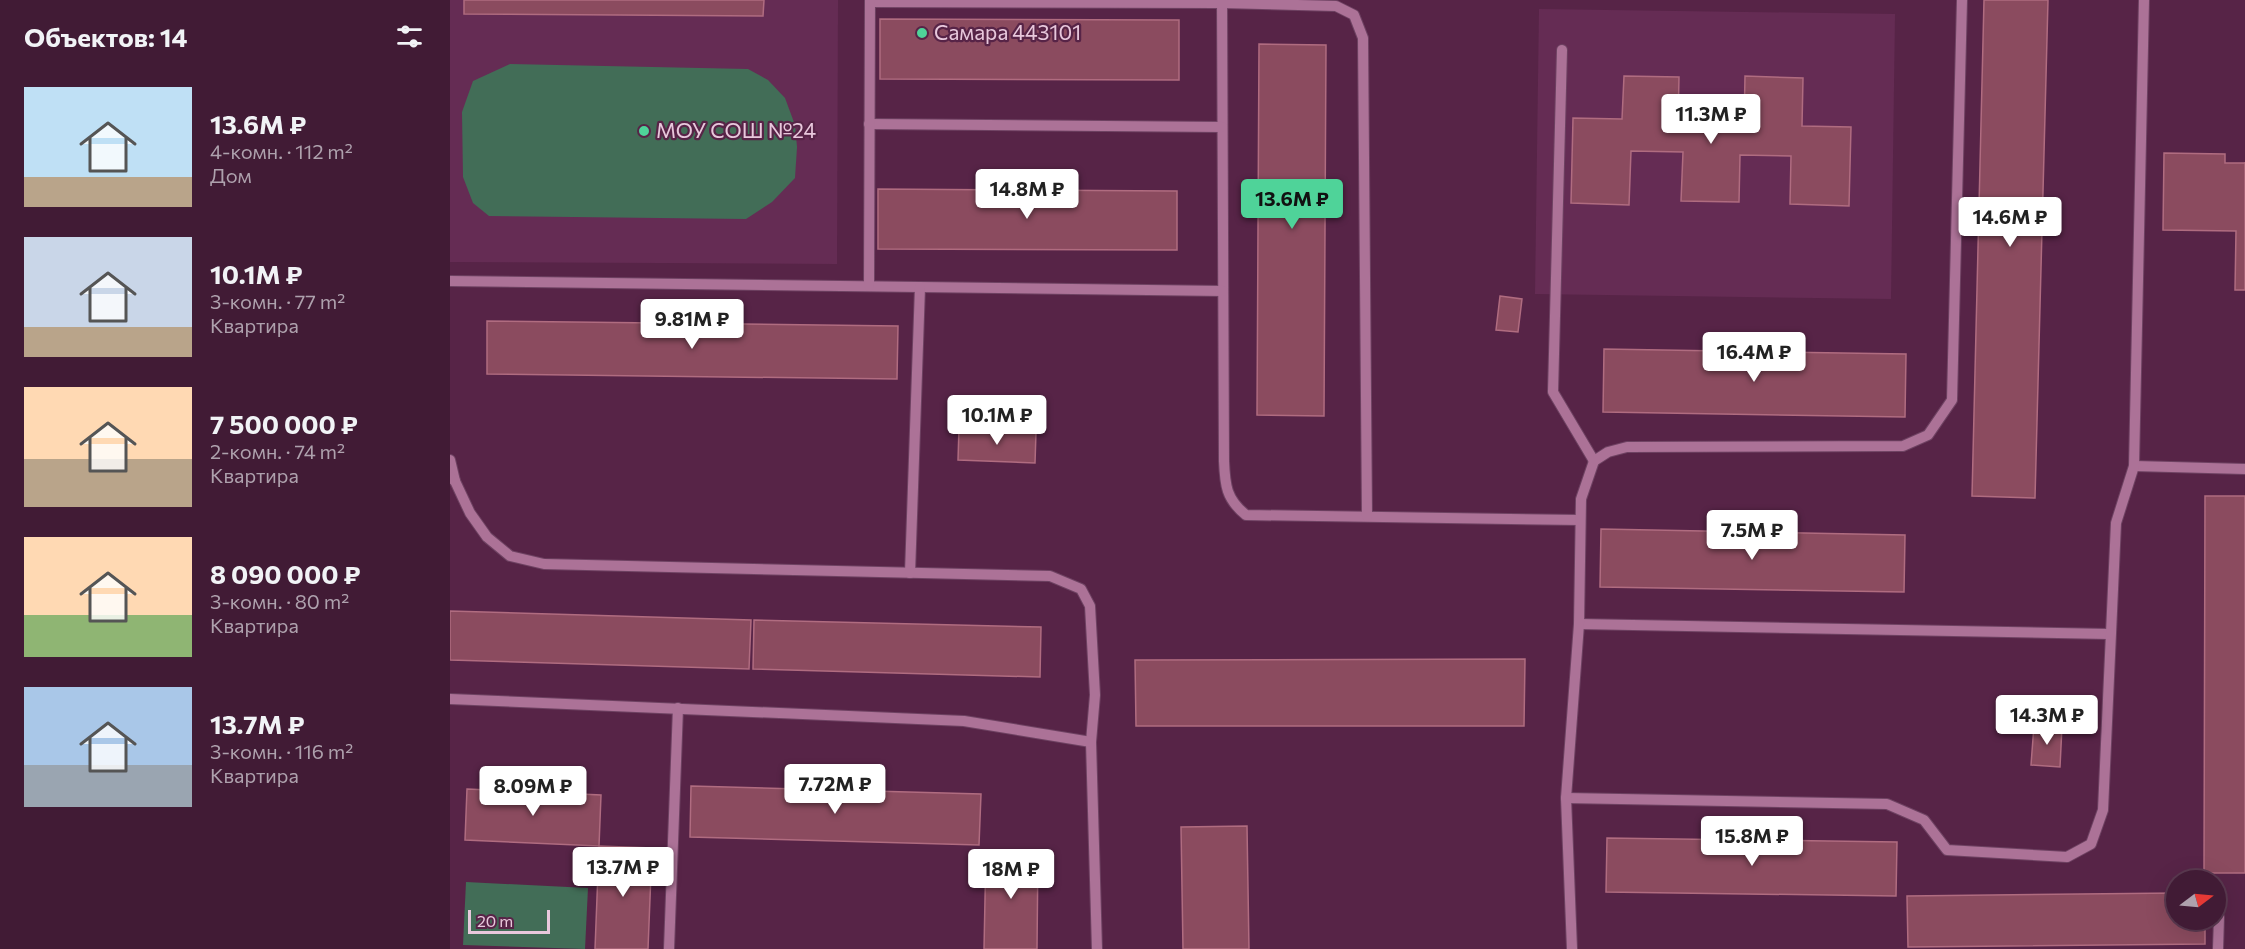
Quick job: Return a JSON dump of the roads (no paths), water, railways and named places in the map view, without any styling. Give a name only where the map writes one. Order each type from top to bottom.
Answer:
[{"type":"lane","points":[[1572,949],[1566,798],[1579,624],[1581,499],[1594,461],[1608,452],[1626,447],[1903,446],[1928,435],[1952,400],[1962,0]]},
{"type":"lane","points":[[1566,798],[1887,804],[1924,820],[1947,850],[2067,857],[2091,844],[2103,810],[2109,634],[2116,523],[2134,466],[2144,0]]},
{"type":"lane","points":[[869,286],[870,1],[1222,2],[1336,6],[1354,15],[1363,38],[1366,516]]},
{"type":"lane","points":[[1222,2],[1224,477],[1234,505],[1246,515],[1580,520]]},
{"type":"lane","points":[[1562,50],[1552,392],[1594,461]]},
{"type":"lane","points":[[870,124],[1222,127]]},
{"type":"lane","points":[[450,281],[1223,291]]},
{"type":"lane","points":[[910,573],[920,287]]},
{"type":"lane","points":[[450,460],[452,479],[470,513],[487,537],[510,556],[544,564],[1050,576],[1081,589],[1090,606],[1095,695],[1091,742],[1097,949]]},
{"type":"lane","points":[[2134,466],[2245,469]]},
{"type":"lane","points":[[1579,624],[2109,634]]},
{"type":"lane","points":[[450,699],[964,721],[1091,742]]},
{"type":"lane","points":[[669,949],[678,708]]},
{"type":"lane","points":[[2218,949],[2219,930]]},
{"type":"place","name":"Самара 443101","points":[[922,33]]},
{"type":"place","name":"МОУ СОШ №24","points":[[644,131]]}]
